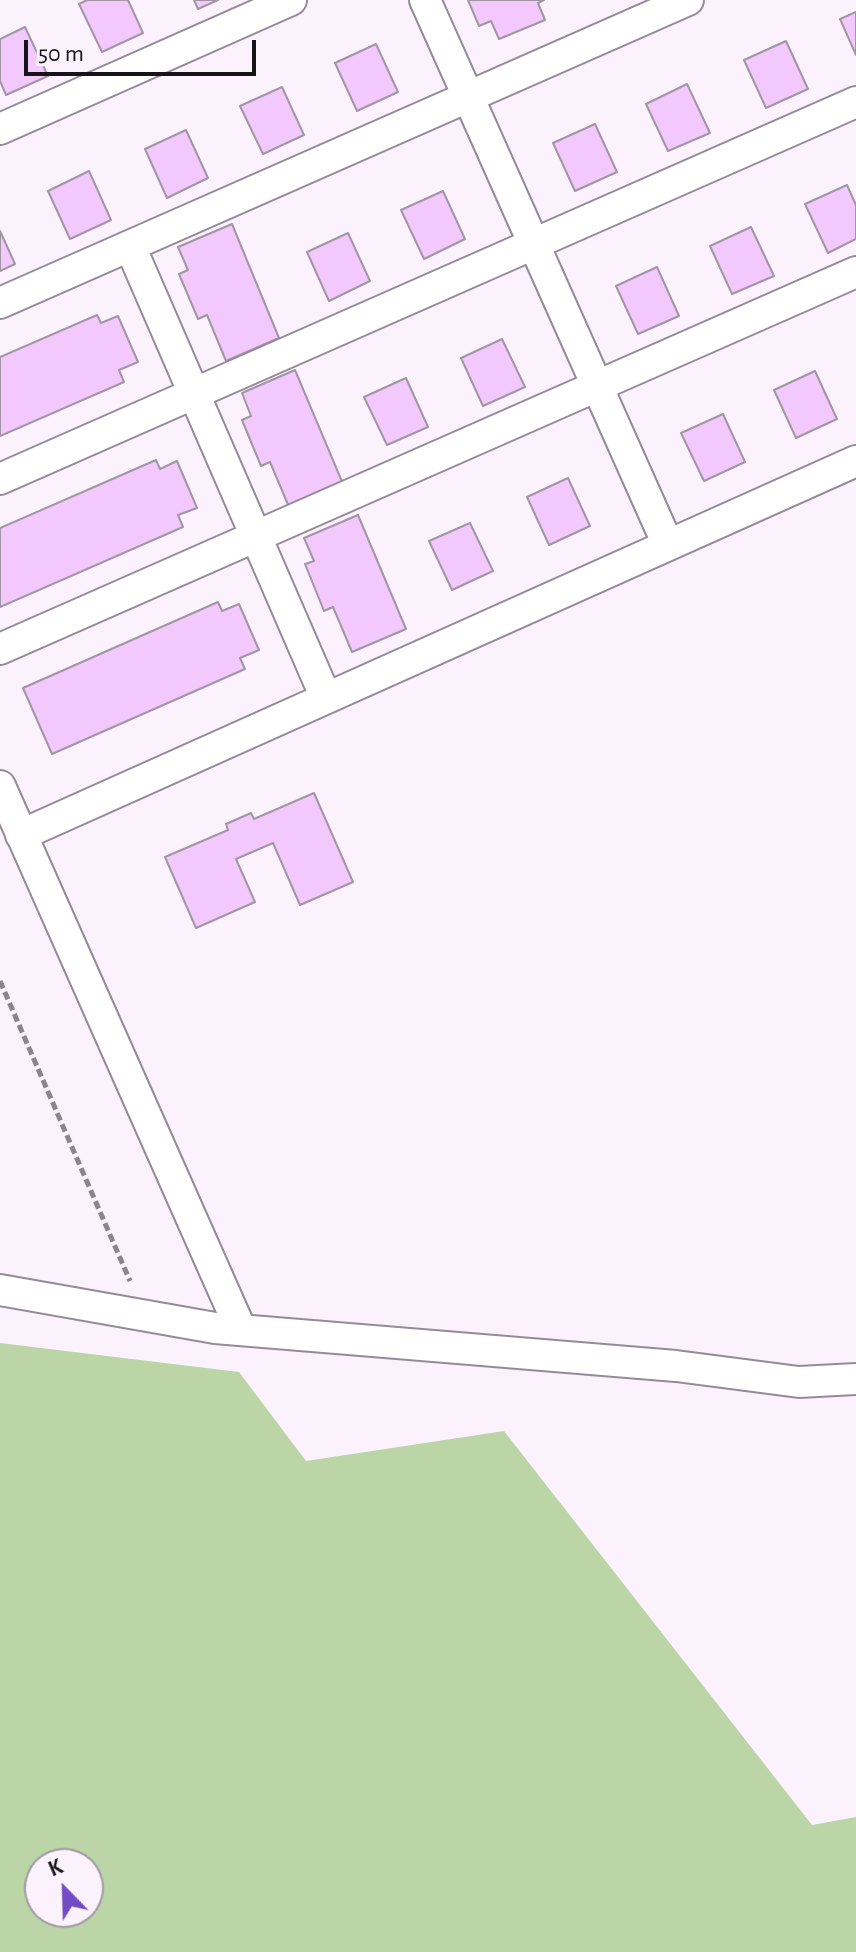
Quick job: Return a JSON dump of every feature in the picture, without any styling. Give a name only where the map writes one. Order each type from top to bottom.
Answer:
[{"type":"street","points":[[0,129],[291,0]]},
{"type":"street","points":[[425,0],[668,545]]},
{"type":"street","points":[[0,303],[688,0]]},
{"type":"street","points":[[0,479],[856,102]]},
{"type":"street","points":[[130,246],[326,698]]},
{"type":"street","points":[[0,649],[856,272]]},
{"type":"street","points":[[21,835],[856,461]]},
{"type":"street","points":[[0,786],[241,1330]]},
{"type":"street","points":[[0,1290],[241,1330],[676,1366],[799,1382],[856,1379]]},
{"type":"path","points":[[0,981],[145,1315]]},
{"type":"green space","points":[[0,1343],[239,1372],[306,1461],[504,1431],[812,1825],[856,1817],[856,1952],[0,1952]]},
{"type":"building","points":[[87,0],[128,0],[143,33],[102,52],[79,4]]},
{"type":"building","points":[[194,0],[218,0],[198,9]]},
{"type":"building","points":[[468,0],[544,0],[538,3],[545,20],[499,39],[491,21],[479,26]]},
{"type":"building","points":[[856,12],[856,55],[840,19]]},
{"type":"building","points":[[25,27],[48,76],[6,95],[0,81],[0,39]]},
{"type":"building","points":[[786,41],[808,89],[766,108],[744,60]]},
{"type":"building","points":[[376,44],[398,92],[357,111],[335,63]]},
{"type":"building","points":[[687,84],[710,133],[668,151],[646,104]]},
{"type":"building","points":[[282,87],[304,135],[263,154],[240,106]]},
{"type":"building","points":[[595,124],[617,172],[575,191],[553,143]]},
{"type":"building","points":[[186,130],[208,178],[167,198],[145,149]]},
{"type":"building","points":[[89,171],[111,220],[70,239],[48,191]]},
{"type":"building","points":[[847,185],[856,205],[856,239],[828,253],[805,204]]},
{"type":"building","points":[[443,191],[465,239],[424,259],[401,210]]},
{"type":"building","points":[[232,224],[279,338],[226,361],[207,315],[198,319],[179,274],[188,270],[178,247]]},
{"type":"building","points":[[751,227],[774,276],[732,294],[710,246]]},
{"type":"building","points":[[0,231],[15,264],[0,271]]},
{"type":"building","points":[[348,233],[370,281],[329,301],[307,252]]},
{"type":"building","points":[[657,267],[679,316],[638,334],[616,286]]},
{"type":"building","points":[[97,315],[101,323],[118,316],[138,362],[119,370],[124,382],[0,436],[0,357]]},
{"type":"building","points":[[502,339],[525,387],[483,406],[461,358]]},
{"type":"building","points":[[295,370],[343,484],[289,507],[270,462],[261,466],[242,420],[251,416],[242,393]]},
{"type":"building","points":[[815,371],[837,419],[796,438],[774,390]]},
{"type":"building","points":[[406,378],[428,427],[387,445],[364,397]]},
{"type":"building","points":[[723,414],[745,462],[704,481],[681,433]]},
{"type":"building","points":[[156,460],[160,469],[177,461],[197,508],[178,515],[183,527],[0,607],[0,528]]},
{"type":"building","points":[[568,478],[590,526],[549,545],[527,497]]},
{"type":"building","points":[[358,515],[406,629],[352,652],[333,607],[324,611],[305,564],[314,561],[304,538]]},
{"type":"building","points":[[470,523],[493,571],[452,590],[429,541]]},
{"type":"building","points":[[218,602],[222,611],[239,604],[259,650],[240,658],[245,669],[52,754],[23,688]]},
{"type":"building","points":[[314,793],[353,882],[300,905],[273,843],[236,859],[255,902],[196,928],[165,857],[228,830],[226,824],[251,813],[254,819]]}]
